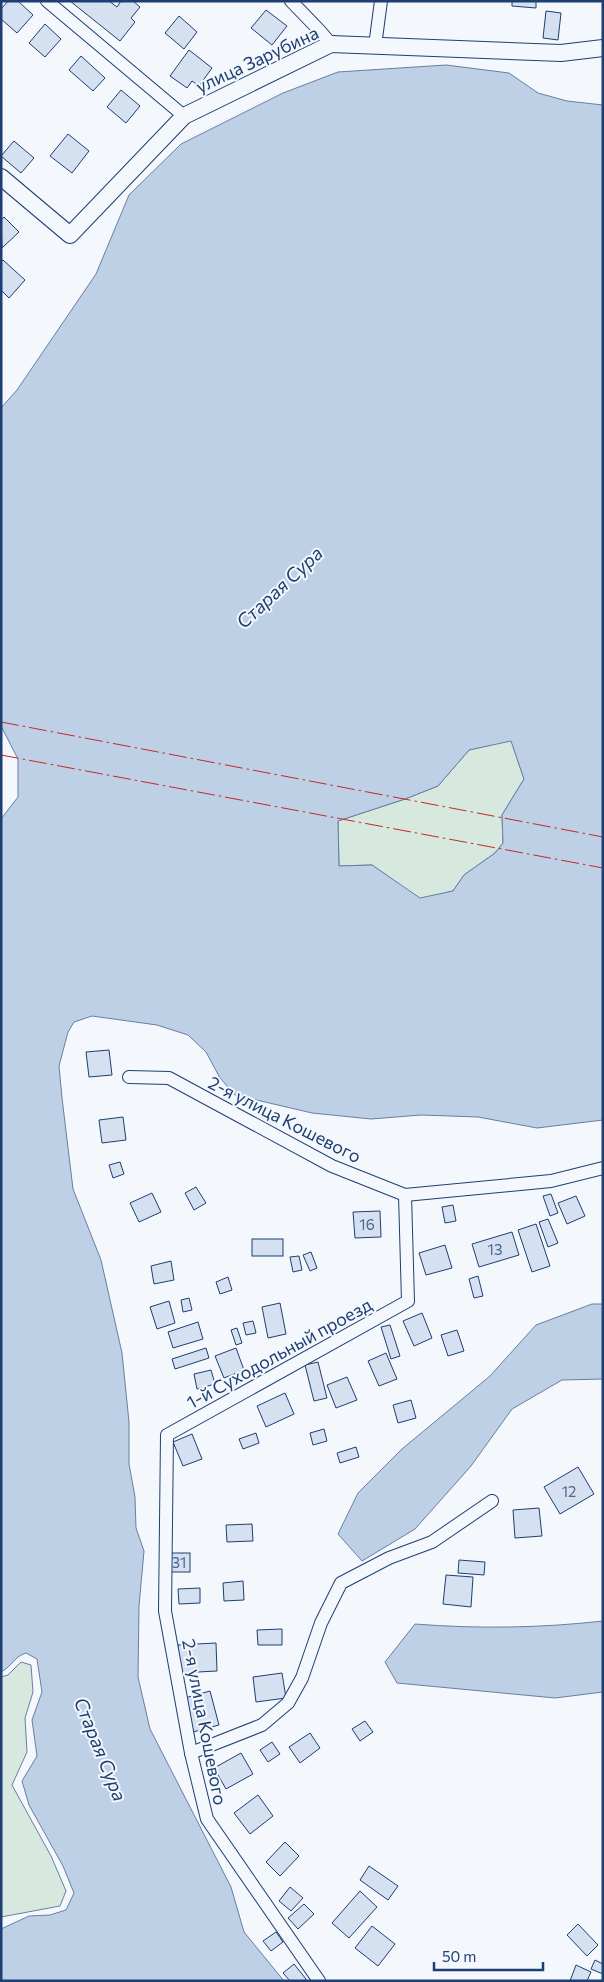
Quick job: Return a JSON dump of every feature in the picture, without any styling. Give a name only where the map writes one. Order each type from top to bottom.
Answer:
[{"type":"street","points":[[47,1],[184,116]]},
{"type":"street","points":[[291,1],[330,44]]},
{"type":"street","points":[[374,46],[381,1]]},
{"type":"street","name":"улица Зарубина","points":[[1,177],[70,235],[184,116],[330,44],[561,52],[603,48]]},
{"type":"street","name":"2-я улица Кошевого","points":[[130,1077],[169,1078],[332,1166],[405,1195],[551,1181],[603,1168]]},
{"type":"street","name":"1-й Суходольный проезд","points":[[167,1435],[408,1302],[405,1195]]},
{"type":"street","name":"2-я улица Кошевого","points":[[167,1435],[165,1611],[191,1753],[207,1819],[319,1981]]},
{"type":"street","points":[[191,1753],[262,1725],[288,1703],[302,1678],[321,1623],[341,1583],[389,1558],[432,1542],[492,1500]]},
{"type":"shaded area","points":[[511,740],[524,779],[502,815],[503,843],[495,853],[464,875],[453,891],[420,899],[372,865],[339,866],[338,821],[438,786],[469,750]]},
{"type":"shaded area","points":[[21,1662],[31,1665],[33,1692],[25,1718],[27,1752],[12,1785],[51,1856],[66,1891],[60,1906],[1,1917],[1,1677],[8,1675]]},
{"type":"water","name":"Старая Сура","points":[[446,65],[509,73],[538,93],[567,101],[603,105],[603,1120],[537,1128],[478,1117],[421,1115],[371,1119],[312,1113],[235,1095],[220,1078],[206,1052],[188,1035],[157,1025],[92,1016],[74,1022],[68,1032],[59,1066],[62,1098],[73,1189],[101,1260],[122,1353],[129,1422],[129,1464],[135,1497],[136,1528],[144,1551],[139,1606],[138,1677],[150,1729],[231,1887],[244,1932],[284,1981],[1,1981],[1,1929],[29,1916],[50,1915],[66,1910],[74,1893],[63,1866],[29,1805],[22,1781],[37,1756],[32,1720],[42,1692],[37,1659],[26,1653],[18,1657],[1,1672],[1,819],[18,797],[18,759],[1,726],[1,408],[17,390],[96,274],[129,195],[181,144],[283,93],[338,72]],"holes":[[[511,741],[524,779],[502,815],[503,843],[495,853],[464,875],[453,891],[420,898],[372,865],[339,866],[338,821],[438,786],[469,750]]]},
{"type":"water","points":[[592,1304],[603,1304],[603,1379],[562,1380],[512,1409],[471,1466],[415,1529],[362,1561],[338,1534],[358,1493],[402,1449],[490,1376],[536,1325]]},
{"type":"water","points":[[603,1621],[603,1692],[555,1698],[397,1683],[385,1662],[415,1624],[509,1627]]},
{"type":"building","points":[[8,1],[18,1],[33,15],[17,33],[1,19],[1,9]]},
{"type":"building","points":[[70,1],[109,1],[117,7],[121,1],[133,1],[140,7],[131,18],[135,22],[120,41]]},
{"type":"building","points":[[512,1],[536,1],[536,8],[512,6]]},
{"type":"building","points":[[266,10],[287,26],[272,45],[251,28]]},
{"type":"building","points":[[546,11],[561,13],[558,40],[543,38]]},
{"type":"building","points":[[179,16],[197,32],[184,49],[165,33]]},
{"type":"building","points":[[45,24],[61,39],[45,57],[29,43]]},
{"type":"building","points":[[189,50],[212,68],[199,86],[192,81],[187,88],[170,76]]},
{"type":"building","points":[[81,56],[105,78],[93,91],[69,70]]},
{"type":"building","points":[[121,90],[140,106],[126,123],[107,107]]},
{"type":"building","points":[[68,134],[89,151],[72,173],[50,156]]},
{"type":"building","points":[[14,141],[34,158],[21,173],[1,156]]},
{"type":"building","points":[[4,217],[19,232],[2,248],[1,220]]},
{"type":"building","points":[[3,260],[25,280],[9,298],[1,290],[1,262]]},
{"type":"building","points":[[109,1050],[112,1075],[89,1077],[86,1052]]},
{"type":"building","points":[[123,1117],[126,1140],[102,1143],[99,1120]]},
{"type":"building","points":[[120,1162],[124,1174],[113,1178],[109,1165]]},
{"type":"building","points":[[196,1187],[206,1203],[194,1210],[185,1193]]},
{"type":"building","points":[[152,1193],[161,1212],[139,1222],[130,1203]]},
{"type":"building","points":[[551,1194],[558,1213],[550,1216],[543,1196]]},
{"type":"building","points":[[576,1196],[585,1216],[567,1224],[558,1203]]},
{"type":"building","points":[[453,1205],[456,1221],[445,1223],[442,1207]]},
{"type":"building","points":[[380,1211],[381,1237],[355,1238],[353,1212]]},
{"type":"building","points":[[548,1219],[558,1243],[548,1247],[539,1222]]},
{"type":"building","points":[[536,1224],[550,1266],[532,1272],[518,1230]]},
{"type":"building","points":[[512,1232],[519,1255],[479,1267],[472,1244]]},
{"type":"building","points":[[252,1239],[283,1239],[283,1256],[252,1256]]},
{"type":"building","points":[[445,1245],[452,1268],[426,1275],[419,1253]]},
{"type":"building","points":[[311,1252],[317,1268],[310,1271],[303,1255]]},
{"type":"building","points":[[299,1256],[302,1270],[293,1272],[290,1257]]},
{"type":"building","points":[[171,1261],[174,1280],[154,1284],[151,1266]]},
{"type":"building","points":[[478,1276],[483,1296],[474,1298],[469,1279]]},
{"type":"building","points":[[228,1277],[232,1290],[220,1294],[216,1282]]},
{"type":"building","points":[[189,1298],[192,1310],[183,1312],[181,1300]]},
{"type":"building","points":[[169,1301],[175,1323],[157,1329],[150,1307]]},
{"type":"building","points":[[280,1303],[286,1334],[268,1338],[262,1307]]},
{"type":"building","points":[[422,1313],[432,1338],[414,1346],[403,1321]]},
{"type":"building","points":[[253,1321],[256,1333],[246,1335],[243,1323]]},
{"type":"building","points":[[198,1322],[203,1339],[173,1348],[168,1332]]},
{"type":"building","points":[[390,1325],[400,1356],[391,1359],[381,1327]]},
{"type":"building","points":[[237,1328],[242,1343],[236,1345],[231,1330]]},
{"type":"building","points":[[457,1330],[464,1351],[448,1356],[441,1335]]},
{"type":"building","points":[[206,1348],[209,1358],[175,1369],[172,1359]]},
{"type":"building","points":[[236,1348],[244,1370],[224,1378],[215,1356]]},
{"type":"building","points":[[386,1353],[397,1379],[379,1386],[368,1361]]},
{"type":"building","points":[[318,1362],[327,1398],[314,1401],[305,1365]]},
{"type":"building","points":[[211,1370],[215,1384],[197,1389],[194,1374]]},
{"type":"building","points":[[347,1377],[357,1400],[336,1408],[327,1385]]},
{"type":"building","points":[[285,1393],[294,1414],[266,1427],[257,1406]]},
{"type":"building","points":[[411,1400],[416,1418],[398,1423],[393,1405]]},
{"type":"building","points":[[324,1429],[327,1441],[313,1445],[310,1433]]},
{"type":"building","points":[[256,1433],[259,1443],[243,1449],[239,1439]]},
{"type":"building","points":[[192,1434],[202,1459],[183,1466],[173,1442]]},
{"type":"building","points":[[356,1447],[359,1457],[340,1463],[337,1453]]},
{"type":"building","points":[[578,1467],[594,1494],[560,1514],[544,1487]]},
{"type":"building","points":[[539,1508],[542,1536],[515,1538],[513,1510]]},
{"type":"building","points":[[252,1524],[253,1541],[227,1542],[226,1525]]},
{"type":"building","points":[[168,1553],[190,1553],[190,1572],[168,1572]]},
{"type":"building","points":[[459,1560],[485,1562],[484,1575],[458,1573]]},
{"type":"building","points":[[446,1575],[473,1577],[471,1607],[443,1604]]},
{"type":"building","points":[[243,1581],[244,1600],[224,1601],[223,1583]]},
{"type":"building","points":[[200,1588],[200,1603],[179,1604],[178,1589]]},
{"type":"building","points":[[282,1629],[282,1645],[258,1645],[257,1630]]},
{"type":"building","points":[[216,1643],[217,1671],[179,1673],[178,1645]]},
{"type":"building","points":[[282,1673],[286,1698],[256,1702],[253,1677]]},
{"type":"building","points":[[210,1691],[219,1725],[193,1732],[185,1698]]},
{"type":"building","points":[[365,1721],[373,1732],[360,1741],[352,1729]]},
{"type":"building","points":[[310,1733],[320,1748],[300,1763],[289,1747]]},
{"type":"building","points":[[272,1742],[280,1754],[268,1762],[260,1750]]},
{"type":"building","points":[[241,1753],[253,1774],[226,1789],[214,1768]]},
{"type":"building","points":[[258,1795],[273,1816],[250,1834],[234,1813]]},
{"type":"building","points":[[285,1842],[299,1856],[280,1876],[266,1862]]},
{"type":"building","points":[[369,1866],[398,1886],[388,1900],[360,1880]]},
{"type":"building","points":[[290,1887],[303,1898],[291,1911],[279,1901]]},
{"type":"building","points":[[360,1891],[377,1907],[349,1938],[332,1923]]},
{"type":"building","points":[[304,1904],[314,1914],[298,1929],[288,1918]]},
{"type":"building","points":[[578,1924],[598,1945],[587,1956],[567,1935]]},
{"type":"building","points":[[372,1926],[395,1944],[378,1966],[355,1948]]},
{"type":"building","points":[[276,1932],[283,1942],[271,1951],[263,1941]]},
{"type":"building","points":[[595,1960],[603,1964],[603,1974],[591,1969]]},
{"type":"building","points":[[294,1964],[306,1979],[305,1981],[290,1981],[283,1973]]},
{"type":"building","points":[[576,1965],[591,1972],[587,1981],[570,1981]]},
{"type":"power","points":[[1,722],[603,837]]},
{"type":"power","points":[[1,755],[603,868]]}]
